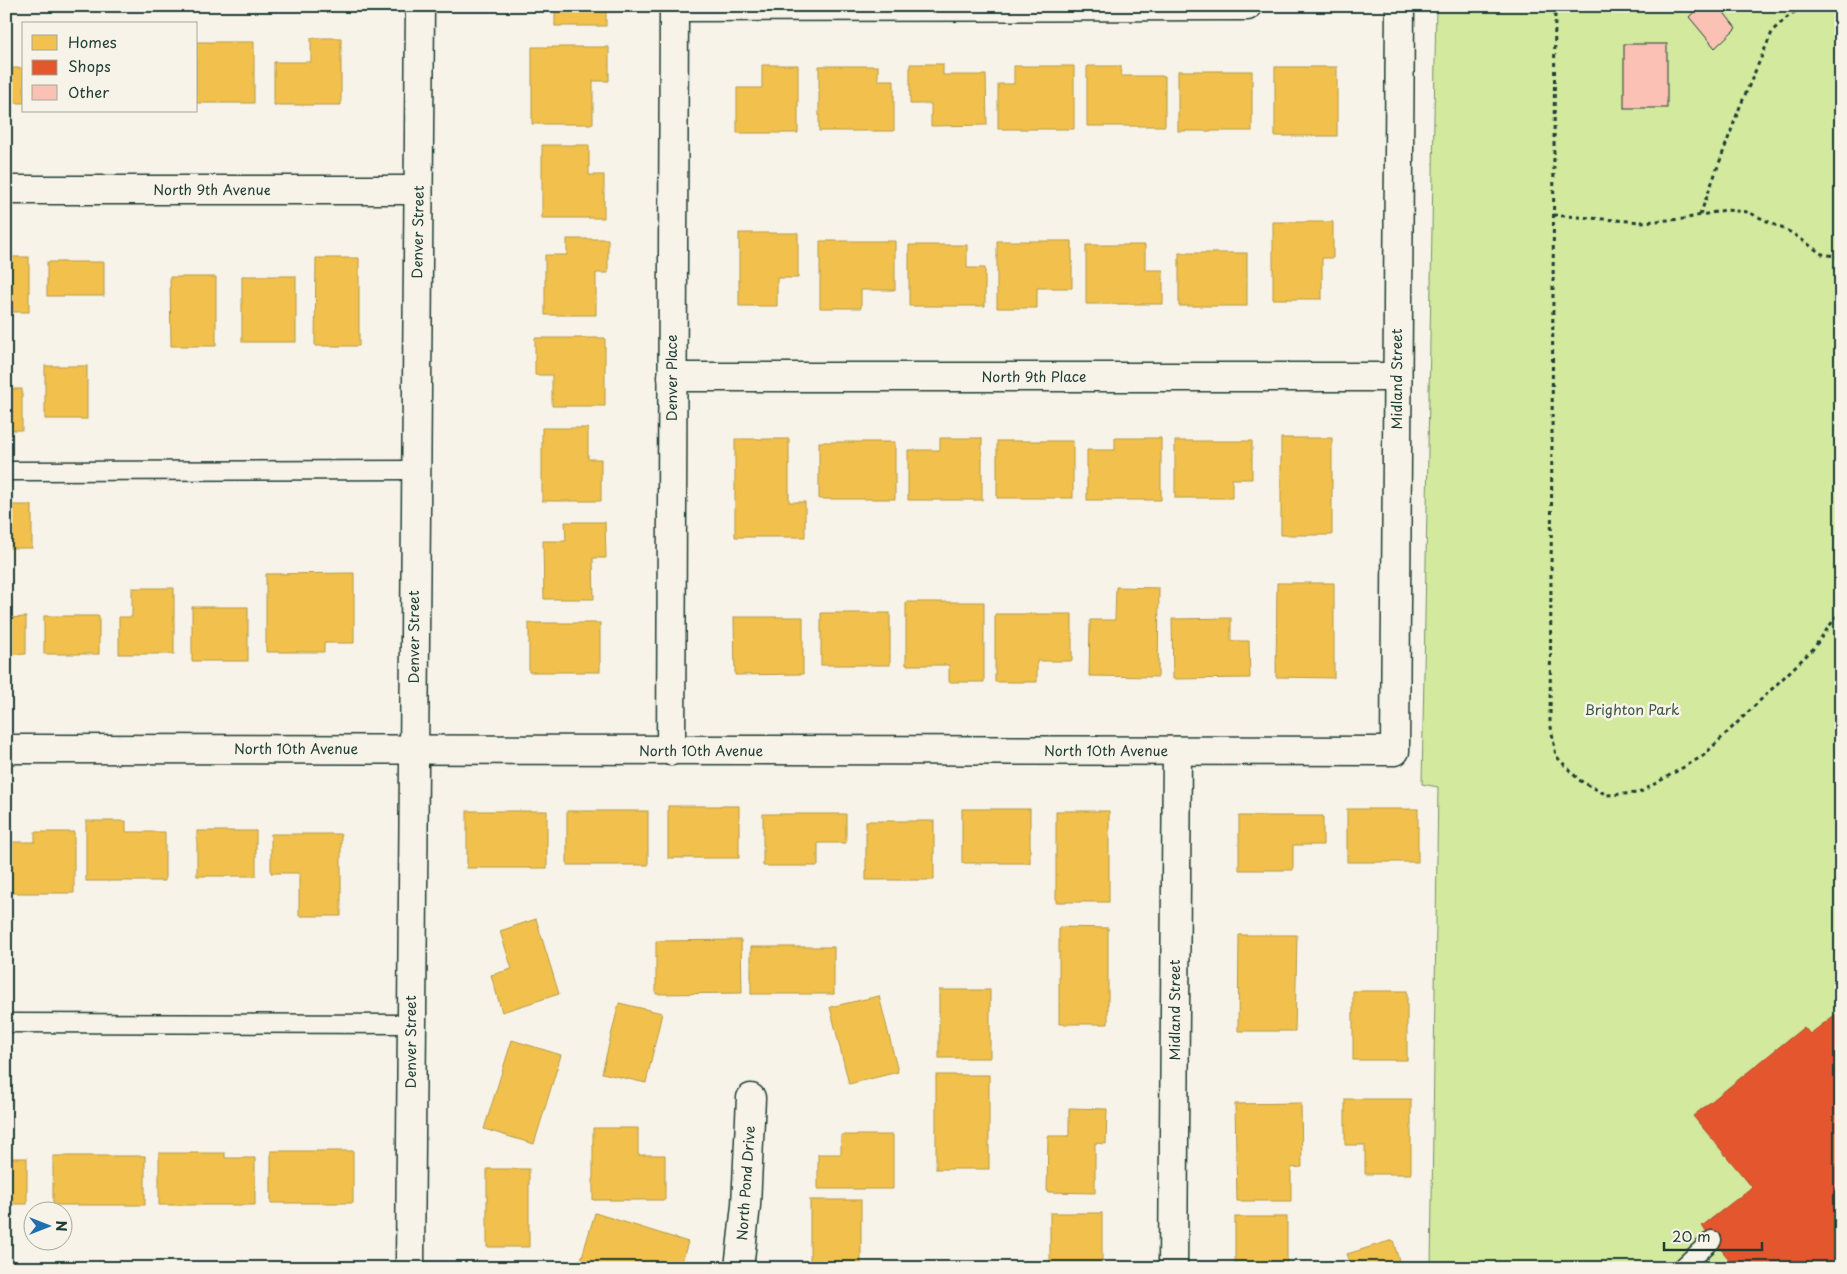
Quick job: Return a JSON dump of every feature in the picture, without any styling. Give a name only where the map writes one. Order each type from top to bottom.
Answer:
[{"type":"street","name":"Denver Street","points":[[410,1268],[420,6]]},
{"type":"street","points":[[674,6],[1247,6]]},
{"type":"street","name":"Denver Place","points":[[671,751],[674,6]]},
{"type":"street","name":"Midland Street","points":[[1395,751],[1400,6]]},
{"type":"street","name":"North 9th Avenue","points":[[6,190],[418,190]]},
{"type":"street","name":"North 9th Place","points":[[672,376],[1397,377]]},
{"type":"street","name":"North 10th Avenue","points":[[6,749],[414,748],[671,751],[1395,751]]},
{"type":"street","name":"Midland Street","points":[[1173,1268],[1177,752]]},
{"type":"street","name":"North Pond Drive","points":[[739,1268],[746,1205],[751,1098]]},
{"type":"lane","points":[[6,470],[416,470]]},
{"type":"lane","points":[[6,1023],[411,1024]]},
{"type":"lane","points":[[1682,1268],[1712,1240]]},
{"type":"path","points":[[1566,6],[1555,8],[1550,722],[1556,756],[1579,780],[1607,795],[1639,793],[1703,756],[1813,649],[1841,610]]},
{"type":"path","points":[[1700,216],[1739,108],[1773,30],[1790,14],[1806,6]]},
{"type":"path","points":[[1553,216],[1641,222],[1700,216],[1725,210],[1748,212],[1792,233],[1822,254],[1841,257]]},
{"type":"green space","name":"Brighton Park","points":[[1436,6],[1841,6],[1841,1268],[1431,1268],[1438,787],[1422,784]]},
{"type":"building: Homes","points":[[555,6],[606,6],[606,26],[555,26]]},
{"type":"building: Homes","points":[[311,38],[341,38],[341,105],[274,105],[274,62],[311,62]]},
{"type":"building: Homes","points":[[198,42],[254,42],[254,103],[198,103]]},
{"type":"building: Homes","points":[[532,47],[609,47],[609,81],[593,81],[593,124],[532,124]]},
{"type":"building: Homes","points":[[910,64],[943,64],[943,75],[986,75],[987,125],[931,126],[931,104],[910,104]]},
{"type":"building: Homes","points":[[762,65],[798,65],[798,133],[737,133],[737,88],[762,88]]},
{"type":"building: Homes","points":[[819,66],[878,66],[878,80],[894,80],[894,131],[819,131]]},
{"type":"building: Homes","points":[[1014,66],[1074,66],[1074,129],[998,129],[998,84],[1014,84]]},
{"type":"building: Homes","points":[[1087,66],[1121,66],[1121,76],[1165,76],[1165,126],[1087,126]]},
{"type":"building: Homes","points":[[1275,67],[1337,67],[1337,136],[1275,136]]},
{"type":"building: Homes","points":[[6,68],[22,68],[22,103],[6,103]]},
{"type":"building: Homes","points":[[1178,71],[1252,71],[1252,131],[1178,131]]},
{"type":"building: Homes","points":[[542,145],[589,145],[589,175],[604,175],[604,218],[542,218]]},
{"type":"building: Homes","points":[[1273,222],[1333,222],[1333,258],[1322,258],[1322,299],[1273,299]]},
{"type":"building: Homes","points":[[739,233],[798,233],[798,278],[777,278],[777,306],[739,306]]},
{"type":"building: Homes","points":[[567,239],[608,239],[608,273],[596,273],[596,315],[545,315],[545,255],[567,255]]},
{"type":"building: Homes","points":[[820,241],[895,241],[895,290],[861,290],[861,308],[820,308]]},
{"type":"building: Homes","points":[[997,241],[1072,241],[1072,288],[1037,288],[1037,308],[997,308]]},
{"type":"building: Homes","points":[[909,245],[967,245],[967,268],[985,268],[985,306],[909,306]]},
{"type":"building: Homes","points":[[1086,245],[1145,245],[1145,270],[1163,270],[1163,304],[1086,304]]},
{"type":"building: Homes","points":[[1179,253],[1247,253],[1247,306],[1179,306]]},
{"type":"building: Homes","points":[[6,257],[29,257],[29,312],[6,312]]},
{"type":"building: Homes","points":[[316,258],[359,258],[359,346],[315,346]]},
{"type":"building: Homes","points":[[47,262],[104,262],[104,296],[47,296]]},
{"type":"building: Homes","points":[[242,276],[296,276],[296,342],[242,342]]},
{"type":"building: Homes","points":[[170,277],[216,277],[216,346],[171,346]]},
{"type":"building: Homes","points":[[535,338],[605,338],[605,406],[552,406],[552,375],[535,375]]},
{"type":"building: Homes","points":[[45,366],[87,366],[87,419],[45,419]]},
{"type":"building: Homes","points":[[6,389],[22,389],[22,430],[6,430]]},
{"type":"building: Homes","points":[[542,428],[588,428],[588,459],[601,459],[601,501],[542,501]]},
{"type":"building: Homes","points":[[940,438],[982,438],[982,500],[908,500],[908,450],[940,450]]},
{"type":"building: Homes","points":[[1115,438],[1161,438],[1161,500],[1087,500],[1087,450],[1115,450]]},
{"type":"building: Homes","points":[[1281,438],[1332,438],[1332,535],[1281,535]]},
{"type":"building: Homes","points":[[735,439],[789,439],[789,502],[805,502],[805,537],[735,537]]},
{"type":"building: Homes","points":[[997,441],[1073,441],[1073,498],[997,498]]},
{"type":"building: Homes","points":[[1175,441],[1252,441],[1252,479],[1232,479],[1232,498],[1175,498]]},
{"type":"building: Homes","points":[[819,442],[895,442],[895,499],[819,499]]},
{"type":"building: Homes","points":[[6,505],[32,505],[32,548],[6,548]]},
{"type":"building: Homes","points":[[565,522],[605,522],[606,558],[593,558],[594,599],[544,599],[543,541],[566,541]]},
{"type":"building: Homes","points":[[354,573],[354,643],[324,643],[324,652],[266,652],[266,574]]},
{"type":"building: Homes","points":[[1277,583],[1334,583],[1334,678],[1276,677]]},
{"type":"building: Homes","points":[[1116,587],[1159,588],[1158,677],[1089,676],[1090,620],[1115,620]]},
{"type":"building: Homes","points":[[132,588],[174,588],[174,654],[119,654],[119,617],[132,617]]},
{"type":"building: Homes","points":[[906,602],[984,602],[984,682],[949,682],[949,665],[906,665]]},
{"type":"building: Homes","points":[[192,607],[248,607],[248,661],[192,661]]},
{"type":"building: Homes","points":[[821,613],[890,613],[890,665],[821,665]]},
{"type":"building: Homes","points":[[995,614],[1072,614],[1072,661],[1037,661],[1037,682],[995,682]]},
{"type":"building: Homes","points":[[44,616],[99,616],[99,654],[44,654]]},
{"type":"building: Homes","points":[[26,617],[26,654],[6,655],[6,618]]},
{"type":"building: Homes","points":[[734,617],[803,617],[803,674],[735,675]]},
{"type":"building: Homes","points":[[1231,618],[1231,641],[1249,641],[1250,678],[1173,679],[1172,619]]},
{"type":"building: Homes","points":[[529,623],[600,623],[600,672],[529,672]]},
{"type":"building: Homes","points":[[668,806],[739,806],[739,858],[668,858]]},
{"type":"building: Homes","points":[[962,809],[1030,809],[1030,863],[962,863]]},
{"type":"building: Homes","points":[[1347,809],[1418,809],[1418,862],[1347,862]]},
{"type":"building: Homes","points":[[467,811],[547,811],[547,868],[467,868]]},
{"type":"building: Homes","points":[[567,811],[648,811],[648,865],[567,865]]},
{"type":"building: Homes","points":[[1056,811],[1109,811],[1109,902],[1056,902]]},
{"type":"building: Homes","points":[[763,814],[846,814],[846,843],[818,843],[818,866],[763,866]]},
{"type":"building: Homes","points":[[1239,816],[1323,816],[1323,845],[1293,845],[1293,870],[1239,870]]},
{"type":"building: Homes","points":[[86,821],[126,821],[126,832],[165,832],[165,881],[86,881]]},
{"type":"building: Homes","points":[[866,821],[934,821],[934,880],[866,880]]},
{"type":"building: Homes","points":[[197,831],[256,831],[256,876],[197,876]]},
{"type":"building: Homes","points":[[35,832],[74,832],[74,893],[6,893],[6,842],[35,842]]},
{"type":"building: Homes","points":[[271,834],[341,834],[341,916],[299,916],[299,873],[271,873]]},
{"type":"building: Homes","points":[[536,919],[559,994],[502,1012],[491,975],[512,969],[500,931]]},
{"type":"building: Homes","points":[[1059,927],[1108,928],[1108,1024],[1059,1024]]},
{"type":"building: Homes","points":[[1239,935],[1297,935],[1295,1031],[1238,1031]]},
{"type":"building: Homes","points":[[741,940],[742,993],[656,994],[656,941]]},
{"type":"building: Homes","points":[[751,947],[834,947],[834,994],[751,994]]},
{"type":"building: Homes","points":[[939,990],[990,990],[990,1058],[939,1058]]},
{"type":"building: Homes","points":[[1353,991],[1407,991],[1407,1060],[1353,1060]]},
{"type":"building: Homes","points":[[879,996],[898,1072],[849,1084],[830,1007]]},
{"type":"building: Homes","points":[[619,1003],[662,1013],[646,1083],[602,1073]]},
{"type":"building: Homes","points":[[512,1040],[561,1055],[534,1144],[484,1129]]},
{"type":"building: Homes","points":[[6,1054],[8,1054],[8,1102],[6,1102]]},
{"type":"building: Homes","points":[[936,1075],[989,1075],[989,1169],[936,1169]]},
{"type":"building: Homes","points":[[1345,1099],[1411,1099],[1411,1174],[1365,1174],[1365,1145],[1345,1145]]},
{"type":"building: Homes","points":[[1301,1103],[1302,1167],[1291,1168],[1291,1201],[1237,1201],[1235,1104]]},
{"type":"building: Homes","points":[[1069,1108],[1107,1109],[1106,1144],[1095,1143],[1095,1193],[1047,1192],[1048,1136],[1069,1136]]},
{"type":"building: Homes","points":[[593,1128],[638,1128],[638,1155],[665,1155],[665,1200],[593,1200]]},
{"type":"building: Homes","points":[[841,1135],[893,1135],[893,1189],[818,1189],[818,1154],[841,1154]]},
{"type":"building: Homes","points":[[271,1151],[353,1151],[353,1203],[271,1203]]},
{"type":"building: Homes","points":[[159,1153],[225,1153],[225,1158],[255,1158],[255,1205],[159,1205]]},
{"type":"building: Homes","points":[[53,1156],[145,1156],[145,1205],[72,1205],[72,1202],[53,1202]]},
{"type":"building: Homes","points":[[6,1158],[27,1158],[27,1202],[22,1202],[22,1204],[6,1204]]},
{"type":"building: Homes","points":[[487,1169],[529,1169],[529,1247],[487,1247]]},
{"type":"building: Homes","points":[[810,1200],[861,1200],[861,1268],[810,1268]]},
{"type":"building: Homes","points":[[595,1213],[688,1242],[680,1268],[605,1268],[581,1260]]},
{"type":"building: Homes","points":[[1050,1213],[1102,1213],[1102,1268],[1050,1268]]},
{"type":"building: Homes","points":[[1235,1217],[1287,1217],[1287,1268],[1235,1268]]},
{"type":"building: Homes","points":[[1393,1240],[1401,1268],[1352,1268],[1347,1254]]},
{"type":"building: Shops","points":[[1841,1010],[1841,1268],[1736,1268],[1702,1226],[1752,1187],[1693,1116],[1804,1027],[1810,1034]]},
{"type":"building: Other","points":[[1700,6],[1719,6],[1736,28],[1715,48],[1689,17]]},
{"type":"building: Other","points":[[1624,44],[1667,44],[1667,108],[1624,108]]}]
